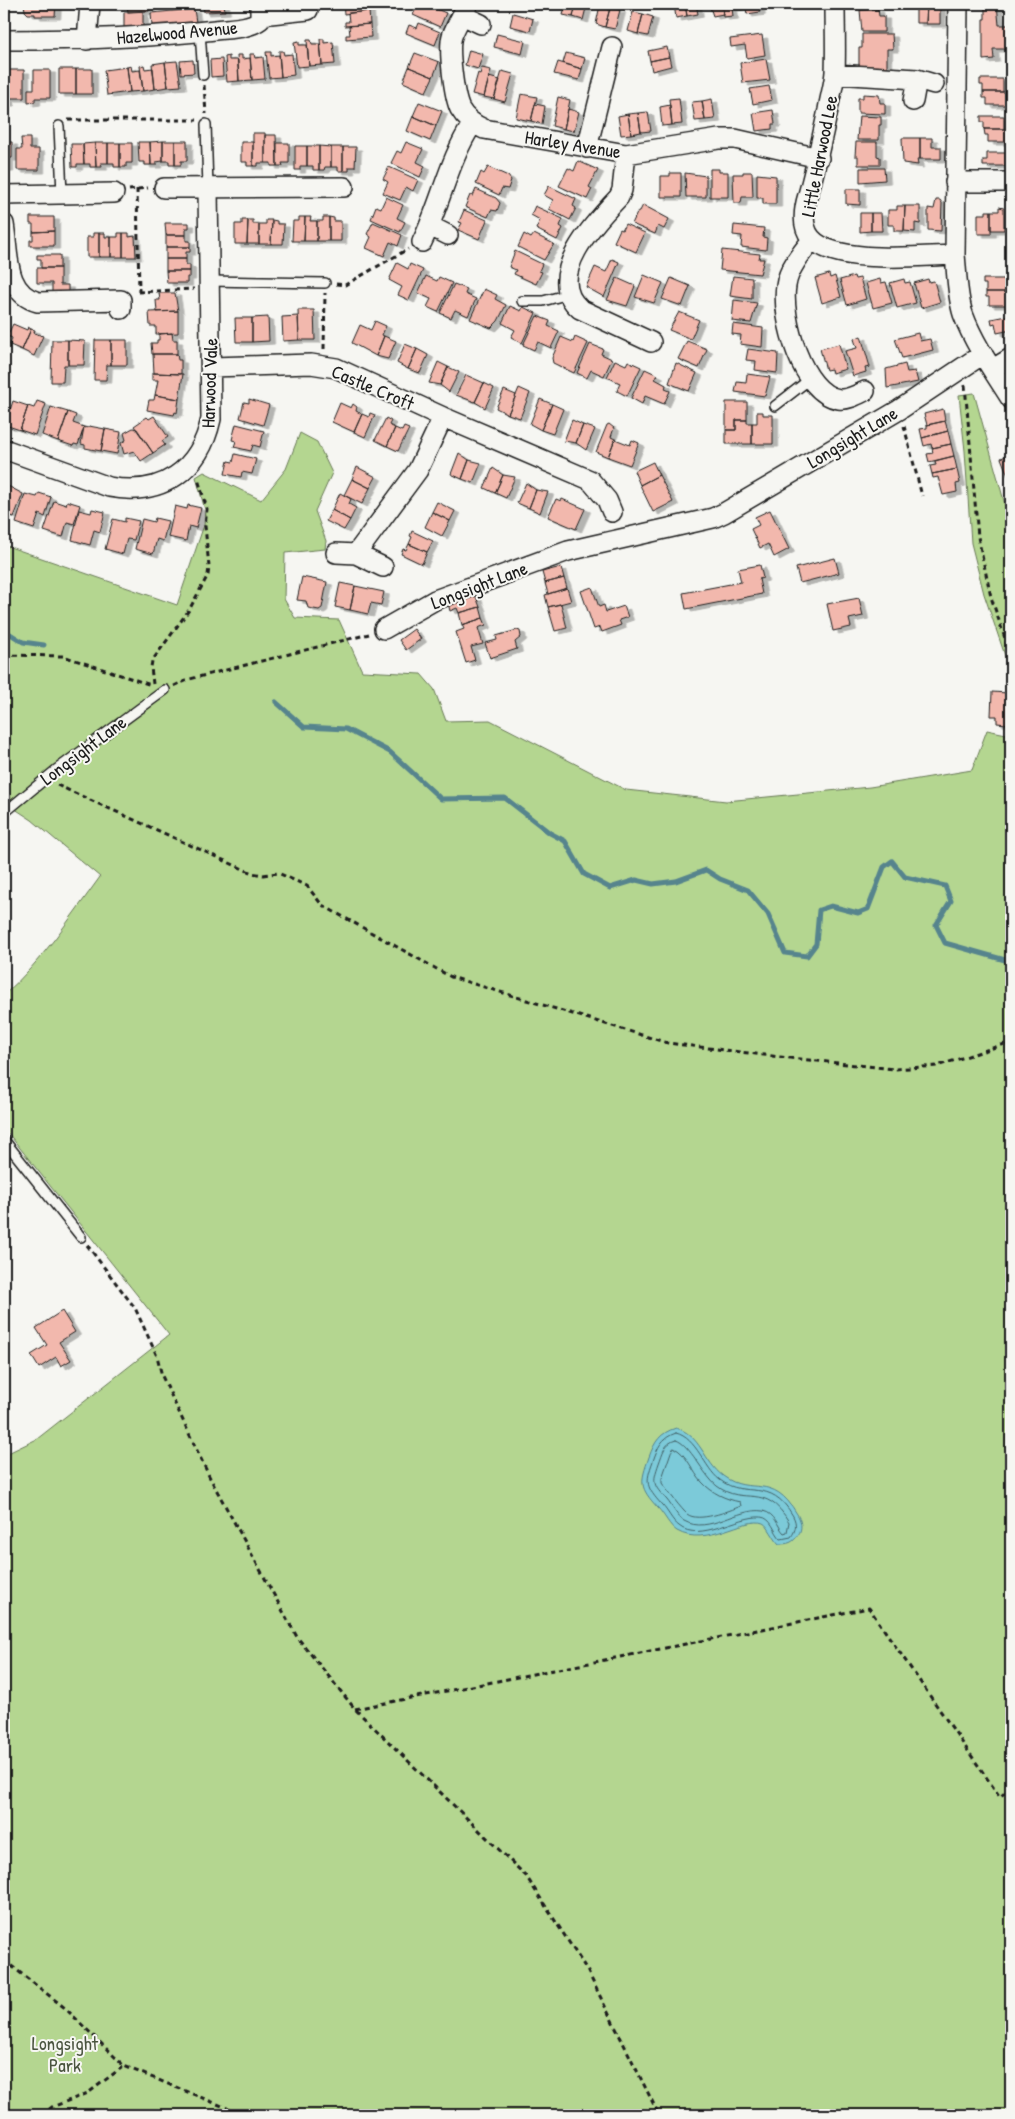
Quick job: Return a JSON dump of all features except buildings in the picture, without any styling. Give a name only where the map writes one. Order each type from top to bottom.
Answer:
[{"type":"street","points":[[87,40],[90,4]]},
{"type":"street","name":"Little Harwood Lee","points":[[836,4],[835,74],[818,158],[807,198],[804,221],[806,231],[812,240],[838,253],[861,256],[955,255]]},
{"type":"street","points":[[958,4],[954,182],[955,255],[963,313],[988,361],[1011,399]]},
{"type":"street","name":"Hazelwood Avenue","points":[[4,40],[87,40],[200,32],[250,26],[260,20],[260,9],[308,10]]},
{"type":"street","points":[[448,235],[426,234],[460,145],[473,123],[458,105],[450,44],[465,9],[481,24]]},
{"type":"street","points":[[587,148],[612,47]]},
{"type":"street","name":"Little Harwood Lee","points":[[835,74],[926,82],[913,101]]},
{"type":"street","name":"Harley Avenue","points":[[473,123],[484,129],[626,154],[719,139],[734,139],[818,158]]},
{"type":"street","points":[[626,154],[622,190],[619,197],[584,236],[567,273],[566,283],[573,303],[580,309],[646,334]]},
{"type":"street","points":[[954,182],[1011,182]]},
{"type":"street","points":[[164,188],[324,193],[344,187]]},
{"type":"street","name":"Harwood Vale","points":[[4,449],[109,487],[122,489],[137,489],[163,483],[188,468],[207,437],[211,419],[212,367],[208,188]]},
{"type":"street","points":[[4,195],[114,193]]},
{"type":"street","points":[[4,224],[13,282],[28,299],[38,302],[121,305]]},
{"type":"street","points":[[812,240],[802,252],[786,286],[786,316],[798,355],[810,378],[822,392],[839,399],[855,396],[864,391]]},
{"type":"street","name":"Longsight Lane","points":[[384,629],[435,600],[568,551],[713,518],[899,410],[959,369],[988,361],[1011,358]]},
{"type":"street","name":"Castle Croft","points":[[212,367],[324,365],[336,368],[443,417],[590,480],[612,503]]},
{"type":"street","points":[[356,554],[418,470],[443,417]]},
{"type":"street","points":[[336,553],[356,554],[383,567]]},
{"type":"lane","points":[[200,32],[203,75]]},
{"type":"lane","name":"Harwood Vale","points":[[206,124],[208,188]]},
{"type":"lane","points":[[59,126],[62,194]]},
{"type":"lane","points":[[210,284],[325,283]]},
{"type":"lane","points":[[522,301],[543,301],[569,294]]},
{"type":"lane","points":[[775,406],[810,378]]},
{"type":"lane","name":"Longsight Lane","points":[[4,813],[45,779],[165,690]]},
{"type":"lane","points":[[4,1140],[81,1237]]},
{"type":"path","points":[[59,126],[59,120],[206,120],[203,75]]},
{"type":"path","points":[[137,188],[139,292]]},
{"type":"path","points":[[114,193],[137,188],[164,188]]},
{"type":"path","points":[[324,365],[325,283],[345,285],[426,234]]},
{"type":"path","points":[[121,305],[128,292],[210,284]]},
{"type":"path","points":[[959,369],[964,379],[978,537],[991,597],[1011,656]]},
{"type":"path","points":[[899,410],[922,496]]},
{"type":"path","points":[[155,696],[151,667],[152,660],[189,610],[208,575],[205,526],[207,509],[197,476],[188,468]]},
{"type":"path","points":[[165,690],[190,679],[357,639],[384,629]]},
{"type":"path","points":[[4,655],[63,656],[153,686]]},
{"type":"path","points":[[45,779],[252,874],[278,873],[307,886],[322,905],[451,977],[668,1043],[780,1058],[895,1069],[937,1066],[1011,1042]]},
{"type":"path","points":[[1011,788],[1011,793]]},
{"type":"path","points":[[81,1237],[135,1308],[158,1356],[162,1376],[210,1478],[297,1637],[354,1709],[526,1876],[587,1970],[659,2115]]},
{"type":"path","points":[[354,1709],[869,1608],[1000,1797],[1011,1787]]},
{"type":"path","points":[[4,1960],[65,2008],[124,2066],[227,2108],[236,2115]]},
{"type":"path","points":[[42,2115],[52,2107],[88,2093],[124,2066]]},
{"type":"green space","points":[[974,393],[1011,526],[1011,673],[984,594],[971,543],[959,395]]},
{"type":"green space","name":"Longsight Park","points":[[300,433],[317,442],[332,473],[315,511],[326,541],[325,549],[285,553],[284,599],[295,618],[339,620],[362,671],[421,674],[434,689],[446,721],[490,720],[626,790],[726,801],[870,787],[972,770],[987,730],[1011,735],[1011,2115],[4,2115],[4,1455],[37,1439],[169,1335],[4,1128],[4,995],[43,954],[100,877],[32,820],[6,803],[4,804],[4,545],[177,605],[204,525],[205,510],[196,477],[204,472],[261,500],[286,469]]},
{"type":"water","points":[[676,1428],[691,1436],[723,1476],[743,1485],[770,1489],[779,1493],[788,1501],[801,1524],[800,1533],[794,1540],[779,1544],[765,1524],[755,1522],[700,1536],[688,1535],[674,1529],[647,1495],[643,1479],[649,1457],[656,1442],[666,1432]]},
{"type":"waterway","points":[[4,630],[23,642],[44,645]]},
{"type":"waterway","points":[[276,702],[304,727],[346,729],[390,752],[441,799],[505,798],[550,833],[565,841],[584,874],[610,888],[636,880],[653,884],[676,881],[706,870],[720,879],[748,890],[768,914],[785,953],[807,956],[816,944],[819,910],[831,906],[858,913],[868,909],[884,867],[892,861],[905,877],[945,886],[951,901],[936,925],[945,943],[1005,960],[1011,956]]}]
